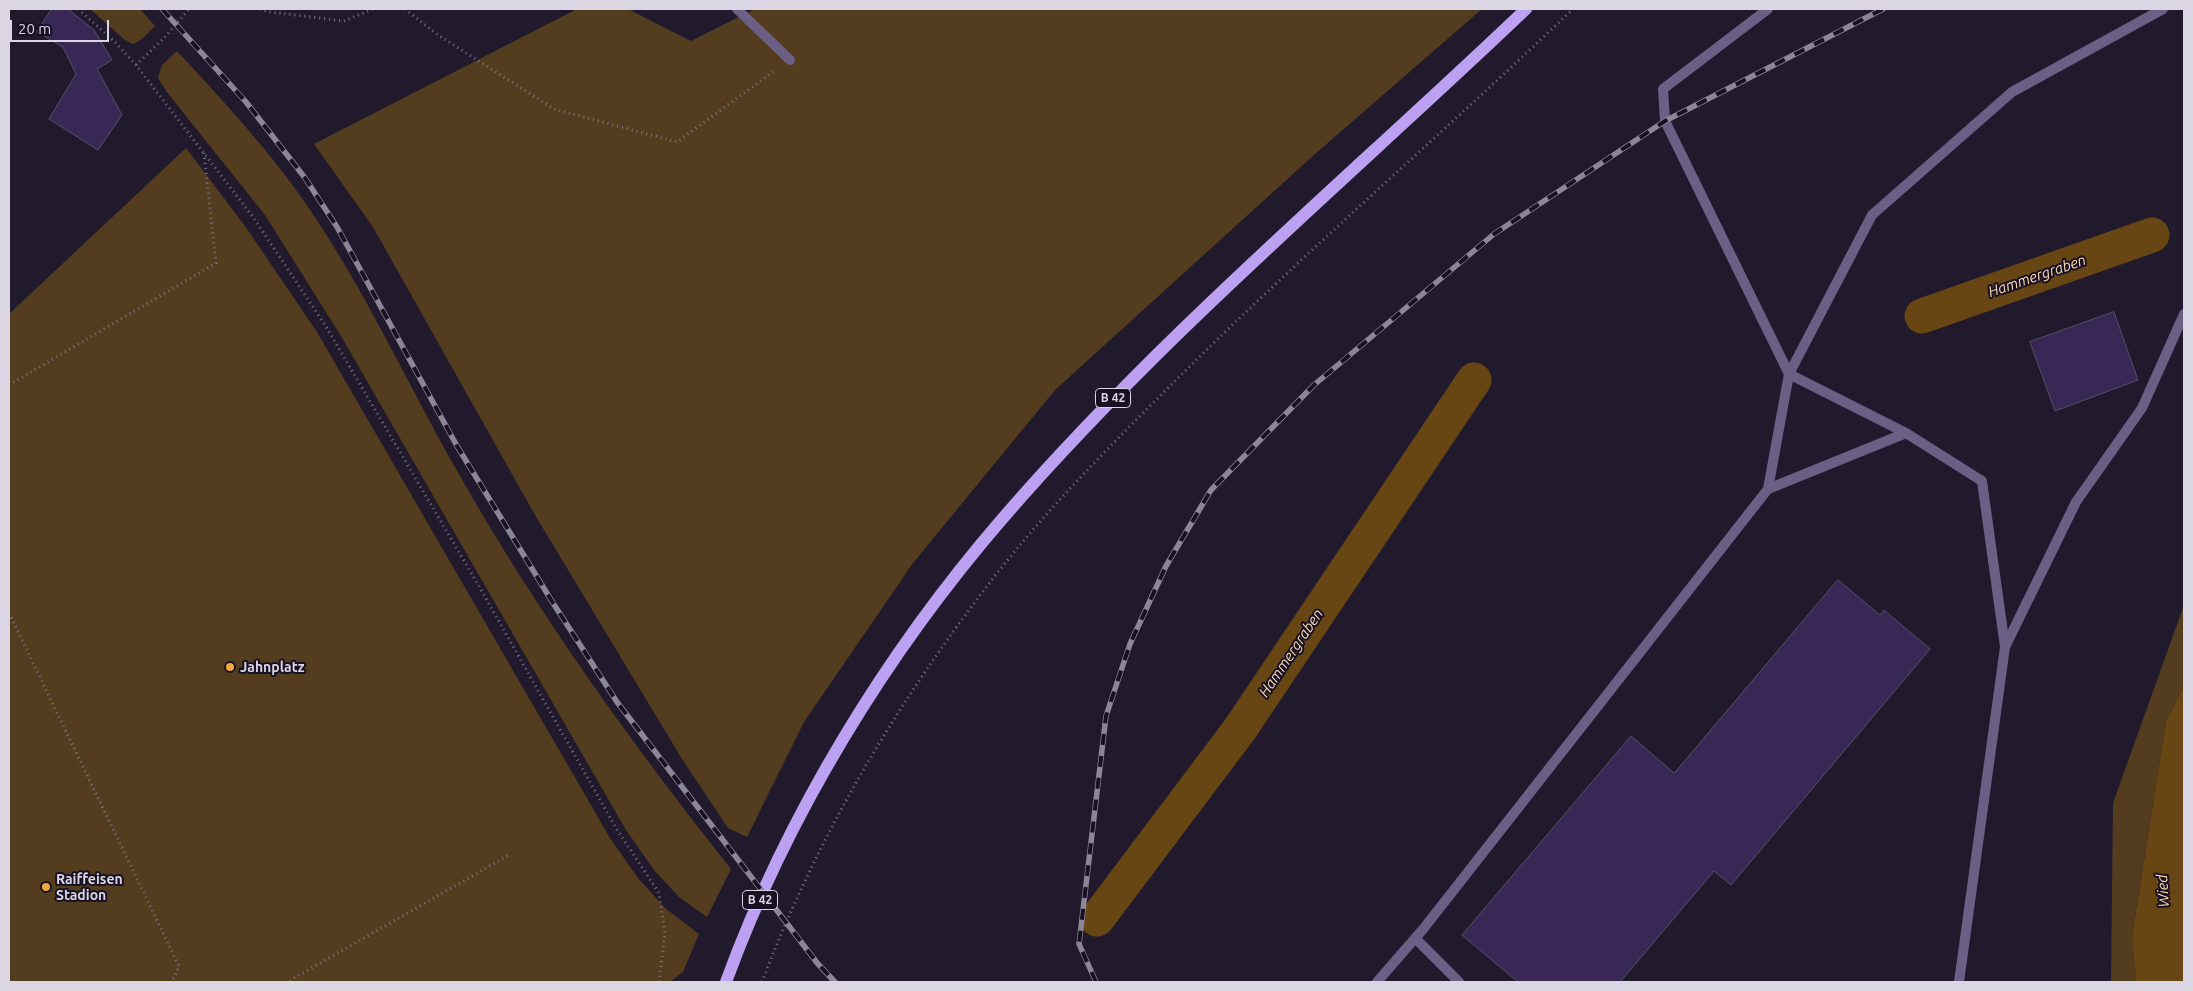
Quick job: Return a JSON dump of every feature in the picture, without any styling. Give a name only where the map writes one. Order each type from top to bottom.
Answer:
[{"type":"main road","name":"B 42","points":[[726,982],[740,945],[781,854],[862,708],[905,643],[1001,520],[1099,412],[1178,332],[1526,9]]},
{"type":"lane","points":[[737,9],[790,60]]},
{"type":"lane","points":[[1768,9],[1663,89],[1665,121],[1789,374],[1906,433],[1982,481],[2005,647],[1959,982]]},
{"type":"lane","points":[[1377,982],[1415,938],[1768,489],[1789,374],[1872,215],[2012,92],[2163,9]]},
{"type":"lane","points":[[2005,647],[2076,502],[2142,408],[2184,314]]},
{"type":"lane","points":[[1768,489],[1906,433]]},
{"type":"lane","points":[[1415,938],[1459,982]]},
{"type":"path","points":[[78,9],[115,42],[136,65],[253,218],[325,325],[476,581],[616,828],[659,894],[665,933],[659,982]]},
{"type":"path","points":[[136,65],[164,38],[189,9]]},
{"type":"path","points":[[260,9],[270,12],[344,21],[374,9]]},
{"type":"path","points":[[404,9],[438,35],[554,109],[677,142],[790,60]]},
{"type":"path","points":[[762,982],[802,885],[843,804],[891,722],[937,654],[998,573],[1058,501],[1216,340],[1574,9]]},
{"type":"path","points":[[9,385],[216,262],[204,153]]},
{"type":"path","points":[[9,613],[179,966],[172,982]]},
{"type":"path","points":[[291,982],[294,978],[509,855]]},
{"type":"shaded area","points":[[90,9],[140,9],[155,26],[141,40],[133,44],[125,40]]},
{"type":"shaded area","points":[[577,9],[628,9],[691,41],[755,9],[1482,9],[1315,154],[1055,390],[913,563],[804,722],[747,837],[728,828],[682,759],[535,515],[373,227],[314,144]]},
{"type":"shaded area","points":[[177,51],[254,136],[306,204],[341,258],[490,528],[588,678],[658,774],[731,869],[707,917],[679,897],[654,870],[626,830],[341,336],[265,215],[166,91],[158,78],[162,65]]},
{"type":"shaded area","points":[[186,148],[245,226],[317,332],[610,838],[638,878],[665,908],[699,934],[683,972],[670,982],[9,982],[9,314]]},
{"type":"shaded area","points":[[2184,605],[2184,686],[2166,721],[2132,935],[2136,982],[2111,982],[2113,803]]},
{"type":"water","name":"Wied","points":[[2184,686],[2184,982],[2136,982],[2132,936],[2166,721]]},
{"type":"building","points":[[52,9],[68,9],[94,30],[112,60],[97,69],[122,115],[98,150],[49,119],[76,74],[63,47],[37,32]]},
{"type":"building","points":[[2114,312],[2138,380],[2055,411],[2030,342]]},
{"type":"building","points":[[1838,580],[1880,615],[1884,610],[1930,649],[1731,885],[1714,871],[1620,982],[1518,982],[1462,935],[1631,736],[1674,773]]},
{"type":"waterway","name":"Hammergraben","points":[[1922,316],[2152,235]]},
{"type":"waterway","name":"Hammergraben","points":[[1097,919],[1240,729],[1474,380]]},
{"type":"railway","points":[[162,9],[246,102],[305,178],[337,227],[457,446],[553,603],[617,702],[818,964],[835,982]]},
{"type":"railway","points":[[1096,982],[1079,944],[1106,716],[1130,644],[1166,566],[1211,490],[1314,385],[1494,234],[1665,121],[1883,9]]},
{"type":"place","name":"Jahnplatz","points":[[230,667]]},
{"type":"place","name":"Raiffeisen Stadion","points":[[46,887]]}]
